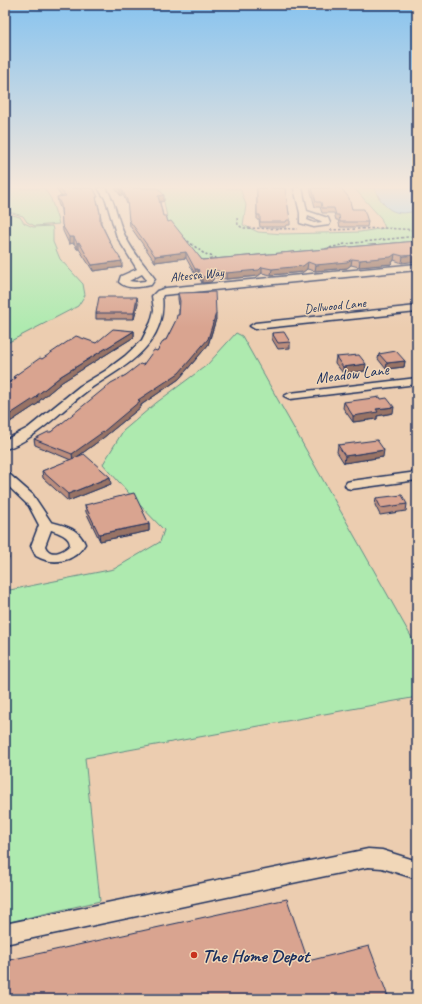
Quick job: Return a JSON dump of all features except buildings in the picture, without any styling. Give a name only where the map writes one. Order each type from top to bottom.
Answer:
[{"type":"street","points":[[120,235],[141,269]]},
{"type":"street","name":"Altessa Way","points":[[5,445],[32,430],[84,388],[109,373],[129,358],[146,341],[156,322],[159,310],[157,296],[160,293],[166,291],[417,267]]},
{"type":"street","name":"Dellwood Lane","points":[[255,326],[417,310]]},
{"type":"street","name":"Meadow Lane","points":[[290,396],[417,381]]},
{"type":"street","points":[[351,485],[417,476]]},
{"type":"street","points":[[5,478],[28,495],[40,512],[46,525]]},
{"type":"street","points":[[5,934],[368,858],[382,859],[417,870]]},
{"type":"path","points":[[182,236],[191,241],[208,257],[220,259]]},
{"type":"path","points":[[316,251],[340,244],[417,236]]},
{"type":"path","points":[[231,259],[239,256],[269,255]]},
{"type":"green space","points":[[5,235],[53,235],[53,242],[60,259],[83,284],[85,295],[78,306],[5,344]]},
{"type":"green space","points":[[174,235],[417,235],[417,246],[210,267],[185,256]]},
{"type":"green space","points":[[236,333],[242,336],[417,647],[417,697],[85,758],[100,901],[5,923],[5,591],[114,569],[160,542],[164,530],[103,464],[123,431],[156,403],[207,365]]},
{"type":"place","name":"The Home Depot","points":[[194,955]]}]
